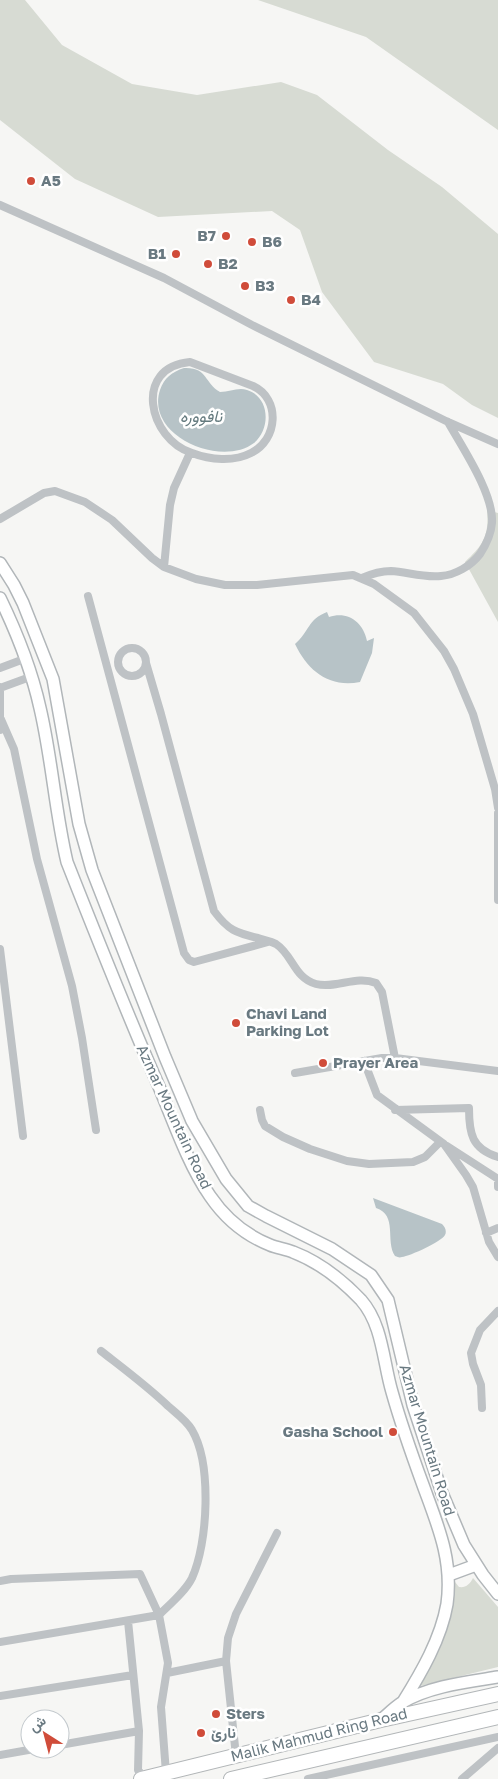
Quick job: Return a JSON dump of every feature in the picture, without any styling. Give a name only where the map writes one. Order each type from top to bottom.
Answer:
[{"type":"highway","name":"Malik Mahmud Ring Road","points":[[142,1779],[381,1720],[498,1694]]},
{"type":"highway","name":"Malik Mahmud Ring Road","points":[[232,1779],[498,1717]]},
{"type":"main road","name":"Azmar Mountain Road","points":[[0,563],[23,603],[53,679],[79,824],[90,863],[192,1121],[226,1179],[248,1206],[332,1249],[371,1275],[388,1300],[413,1405],[442,1493],[458,1534],[476,1565],[498,1594]]},
{"type":"main road","name":"Azmar Mountain Road","points":[[0,598],[24,659],[40,709],[61,834],[68,862],[142,1048],[200,1180],[220,1209],[241,1229],[257,1239],[292,1251],[321,1266],[347,1287],[369,1312],[377,1330],[391,1391],[443,1540],[449,1575],[447,1602],[440,1630],[422,1670],[403,1702]]},
{"type":"main road","points":[[449,1575],[476,1565]]},
{"type":"main road","points":[[381,1720],[403,1702],[427,1692],[498,1677]]},
{"type":"street","points":[[0,204],[164,278],[252,325],[448,422],[498,444]]},
{"type":"street","points":[[195,363],[257,388],[266,396],[273,412],[274,422],[266,440],[258,449],[243,457],[218,459],[190,453],[170,439],[159,425],[153,411],[153,391],[166,369],[178,364],[195,363]]},
{"type":"street","points":[[362,578],[376,572],[390,571],[436,577],[449,575],[473,561],[484,547],[490,534],[492,523],[488,499],[479,478],[448,422]]},
{"type":"street","points":[[164,567],[170,505],[174,488],[190,453]]},
{"type":"street","points":[[0,519],[44,493],[51,491],[60,492],[85,502],[112,520],[164,567],[196,579],[225,585],[257,585],[342,575],[362,578],[386,592],[414,613],[444,651],[461,684],[473,714],[497,789],[498,808]]},
{"type":"street","points":[[88,596],[100,648],[184,953],[189,960],[194,962],[270,941]]},
{"type":"street","points":[[0,668],[24,659]]},
{"type":"street","points":[[146,663],[214,912],[224,925],[236,932],[270,941],[279,946],[299,974],[308,982],[325,985],[363,979],[376,983],[382,992],[395,1058]]},
{"type":"street","points":[[0,730],[0,687],[30,677]]},
{"type":"street","points":[[0,717],[14,749],[35,854],[72,986],[96,1130]]},
{"type":"street","points":[[498,813],[498,900]]},
{"type":"street","points":[[0,948],[23,1136]]},
{"type":"street","points":[[295,1073],[364,1061],[395,1058],[498,1071]]},
{"type":"street","points":[[364,1061],[377,1095],[442,1143],[498,1179],[498,1188]]},
{"type":"street","points":[[395,1110],[469,1108],[470,1128],[473,1138],[480,1148],[498,1157]]},
{"type":"street","points":[[260,1110],[265,1126],[282,1137],[310,1149],[347,1161],[382,1164],[418,1161],[442,1143]]},
{"type":"street","points":[[442,1143],[469,1179],[486,1233],[498,1257]]},
{"type":"street","points":[[486,1233],[498,1228]]},
{"type":"street","points":[[482,1408],[481,1385],[471,1354],[480,1330],[498,1311]]},
{"type":"street","points":[[0,1642],[159,1615],[191,1579],[201,1550],[206,1492],[202,1450],[192,1429],[179,1416],[150,1389],[101,1351]]},
{"type":"street","points":[[236,1756],[226,1661],[228,1638],[236,1614],[277,1532]]},
{"type":"street","points":[[0,1581],[140,1574],[159,1615],[168,1663],[161,1707],[166,1773]]},
{"type":"street","points":[[128,1621],[139,1731],[138,1770],[142,1779]]},
{"type":"street","points":[[167,1673],[226,1661]]},
{"type":"street","points":[[0,1696],[133,1675]]},
{"type":"street","points":[[70,1743],[139,1731]]},
{"type":"street","points":[[308,1779],[498,1737]]},
{"type":"street","points":[[462,1779],[498,1748]]},
{"type":"street","points":[[0,1755],[20,1751]]},
{"type":"shaded area","points":[[0,0],[25,0],[62,45],[132,84],[197,95],[281,82],[317,95],[388,150],[442,187],[498,234],[498,418],[472,405],[443,384],[374,362],[322,292],[300,230],[272,211],[158,217],[75,179],[0,120]]},
{"type":"shaded area","points":[[258,0],[498,0],[498,130],[366,37]]},
{"type":"shaded area","points":[[487,510],[498,513],[498,622],[465,562],[477,550],[484,539],[487,527]]},
{"type":"shaded area","points":[[473,1578],[498,1607],[498,1667],[420,1686],[447,1623],[455,1582],[459,1587],[464,1587]]},
{"type":"water","name":"نافوورە","points":[[184,368],[198,370],[220,392],[244,389],[255,394],[264,406],[266,414],[260,437],[254,443],[240,450],[223,452],[189,443],[174,434],[164,421],[158,407],[160,390],[169,376]]},
{"type":"water","points":[[327,612],[329,617],[342,616],[354,620],[362,628],[367,641],[374,638],[372,653],[360,682],[349,683],[329,680],[306,662],[295,644],[316,618]]},
{"type":"water","points":[[373,1198],[442,1224],[446,1232],[445,1235],[432,1245],[418,1251],[406,1256],[395,1256],[392,1250],[387,1216],[383,1211],[376,1208]]},
{"type":"place","name":"A5","points":[[31,181]]},
{"type":"place","name":"B7","points":[[226,236]]},
{"type":"place","name":"B6","points":[[252,242]]},
{"type":"place","name":"B1","points":[[176,254]]},
{"type":"place","name":"B2","points":[[208,264]]},
{"type":"place","name":"B3","points":[[245,286]]},
{"type":"place","name":"B4","points":[[291,300]]},
{"type":"place","name":"Chavi Land Parking Lot","points":[[236,1023]]},
{"type":"place","name":"Prayer Area","points":[[323,1063]]},
{"type":"place","name":"Gasha School","points":[[393,1432]]},
{"type":"place","name":"Sters","points":[[216,1714]]},
{"type":"place","name":"نارێ","points":[[201,1733]]}]
